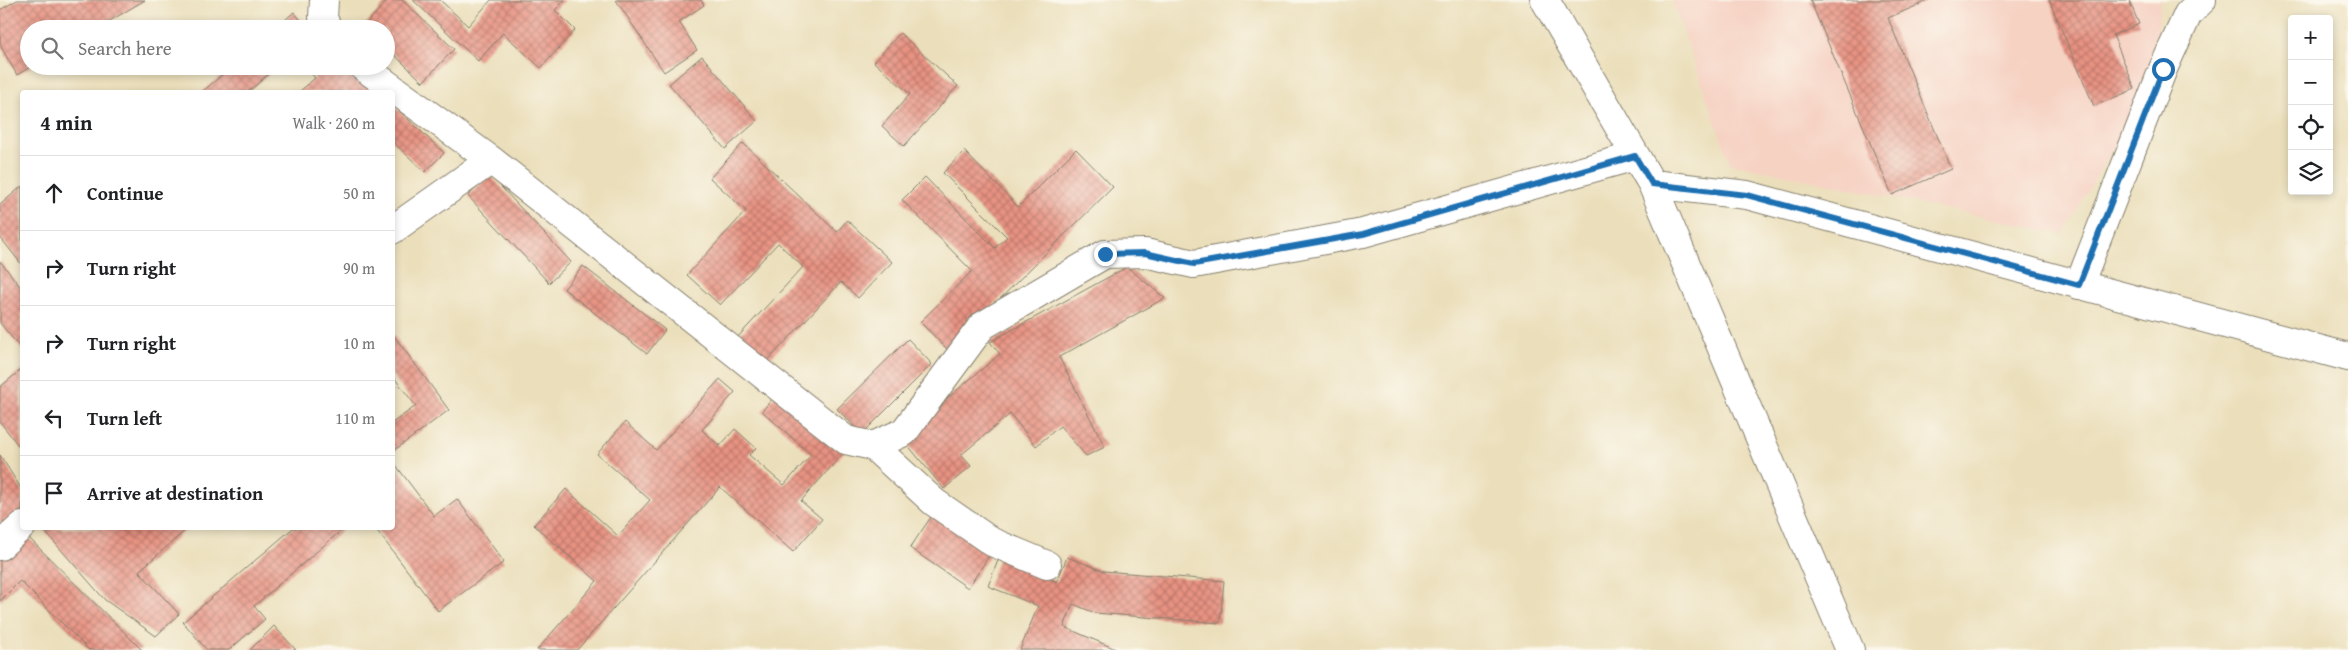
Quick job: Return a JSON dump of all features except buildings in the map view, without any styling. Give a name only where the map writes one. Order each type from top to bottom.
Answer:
[{"type":"street","points":[[324,0],[325,20]]},
{"type":"street","points":[[1545,0],[1652,184],[1850,650]]},
{"type":"street","points":[[2079,285],[2163,69],[2188,14],[2202,0]]},
{"type":"street","points":[[374,75],[395,90]]},
{"type":"street","points":[[395,90],[490,160],[846,440],[873,446],[934,502],[984,537],[1047,565]]},
{"type":"street","points":[[873,446],[904,432],[982,326],[1105,254],[1145,253],[1194,264],[1354,235],[1635,156]]},
{"type":"street","points":[[395,228],[490,160]]},
{"type":"street","points":[[1652,184],[1747,195],[2348,357]]},
{"type":"street","points":[[0,546],[20,528]]},
{"type":"shaded area","points":[[1672,0],[2161,0],[2152,82],[2063,234],[1730,163]]},
{"type":"route","points":[[1105,254],[1145,253],[1194,264],[1363,234],[1635,156],[1652,184],[1747,195],[2079,285],[2163,69]]}]
